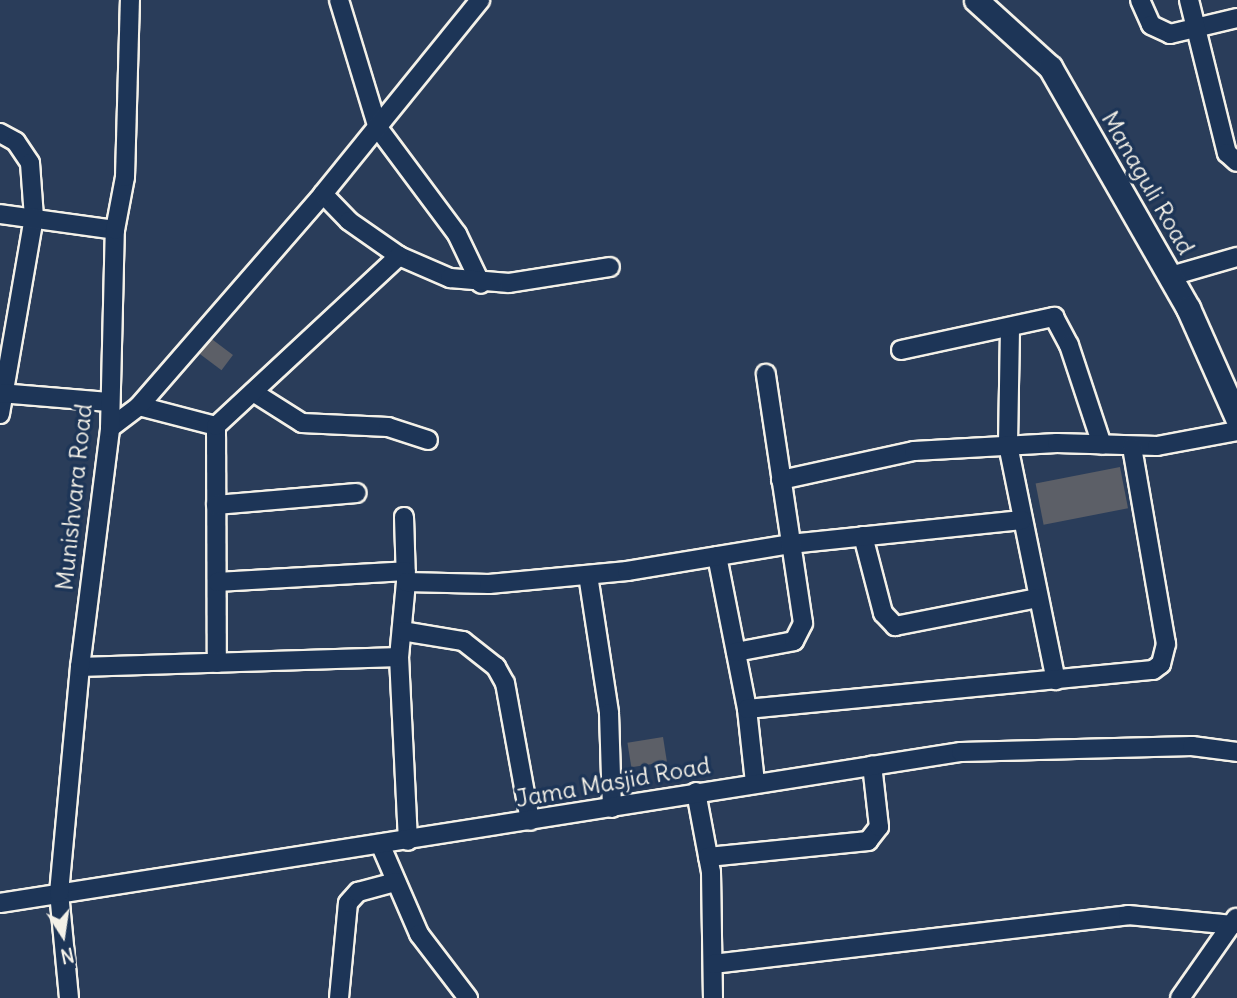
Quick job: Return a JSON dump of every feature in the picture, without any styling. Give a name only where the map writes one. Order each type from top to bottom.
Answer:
[{"type":"main road","name":"Managuli Road","points":[[976,0],[1050,67],[1171,276],[1237,418]]},
{"type":"street","name":"Munishvara Road","points":[[69,998],[60,894],[80,667],[110,428],[115,230],[125,177],[130,0]]},
{"type":"street","points":[[339,0],[377,128],[451,225],[481,284]]},
{"type":"street","points":[[110,428],[139,406],[323,194],[480,0]]},
{"type":"street","points":[[1140,0],[1143,14],[1158,30],[1196,29],[1237,18]]},
{"type":"street","points":[[1189,0],[1227,152],[1237,163]]},
{"type":"street","points":[[0,134],[16,142],[30,163],[34,217],[0,414]]},
{"type":"street","points":[[323,194],[349,221],[399,256],[450,278],[481,284],[610,267]]},
{"type":"street","points":[[0,214],[115,230]]},
{"type":"street","points":[[217,663],[216,426],[399,256]]},
{"type":"street","points":[[1171,276],[1237,257]]},
{"type":"street","points":[[901,350],[1054,317],[1069,345],[1102,445]]},
{"type":"street","points":[[1010,328],[1008,445],[1021,520],[1056,680]]},
{"type":"street","points":[[736,652],[794,641],[802,633],[766,374]]},
{"type":"street","points":[[253,392],[302,423],[388,427],[428,440]]},
{"type":"street","points":[[3,393],[109,402]]},
{"type":"street","points":[[139,406],[216,426]]},
{"type":"street","points":[[781,480],[914,451],[1008,445],[1132,447],[1237,431]]},
{"type":"street","points":[[747,709],[1153,670],[1167,657],[1132,447]]},
{"type":"street","points":[[216,505],[356,493]]},
{"type":"street","points":[[404,517],[406,576],[398,657],[408,841]]},
{"type":"street","points":[[217,582],[406,576],[489,584],[588,575],[790,544],[1021,520]]},
{"type":"street","points":[[863,536],[883,612],[895,626],[1038,598]]},
{"type":"street","points":[[718,556],[747,709],[754,783]]},
{"type":"street","points":[[588,575],[609,713],[612,807]]},
{"type":"street","points":[[402,631],[463,641],[496,667],[505,683],[530,821]]},
{"type":"street","points":[[80,667],[398,657]]},
{"type":"street","name":"Jama Masjid Road","points":[[0,903],[382,846],[696,792],[961,751],[1192,746],[1237,752]]},
{"type":"street","points":[[708,857],[868,841],[878,827],[872,765]]},
{"type":"street","points":[[696,792],[708,857],[713,998]]},
{"type":"street","points":[[382,846],[419,934],[468,998]]},
{"type":"street","points":[[339,998],[348,902],[358,892],[396,882]]},
{"type":"street","points":[[713,964],[1128,915],[1235,920]]},
{"type":"street","points":[[1180,998],[1235,920]]},
{"type":"building","points":[[209,337],[233,355],[222,370],[198,352]]},
{"type":"building","points":[[1120,467],[1128,508],[1044,525],[1036,483]]},
{"type":"building","points":[[663,737],[667,762],[631,767],[627,743]]}]
